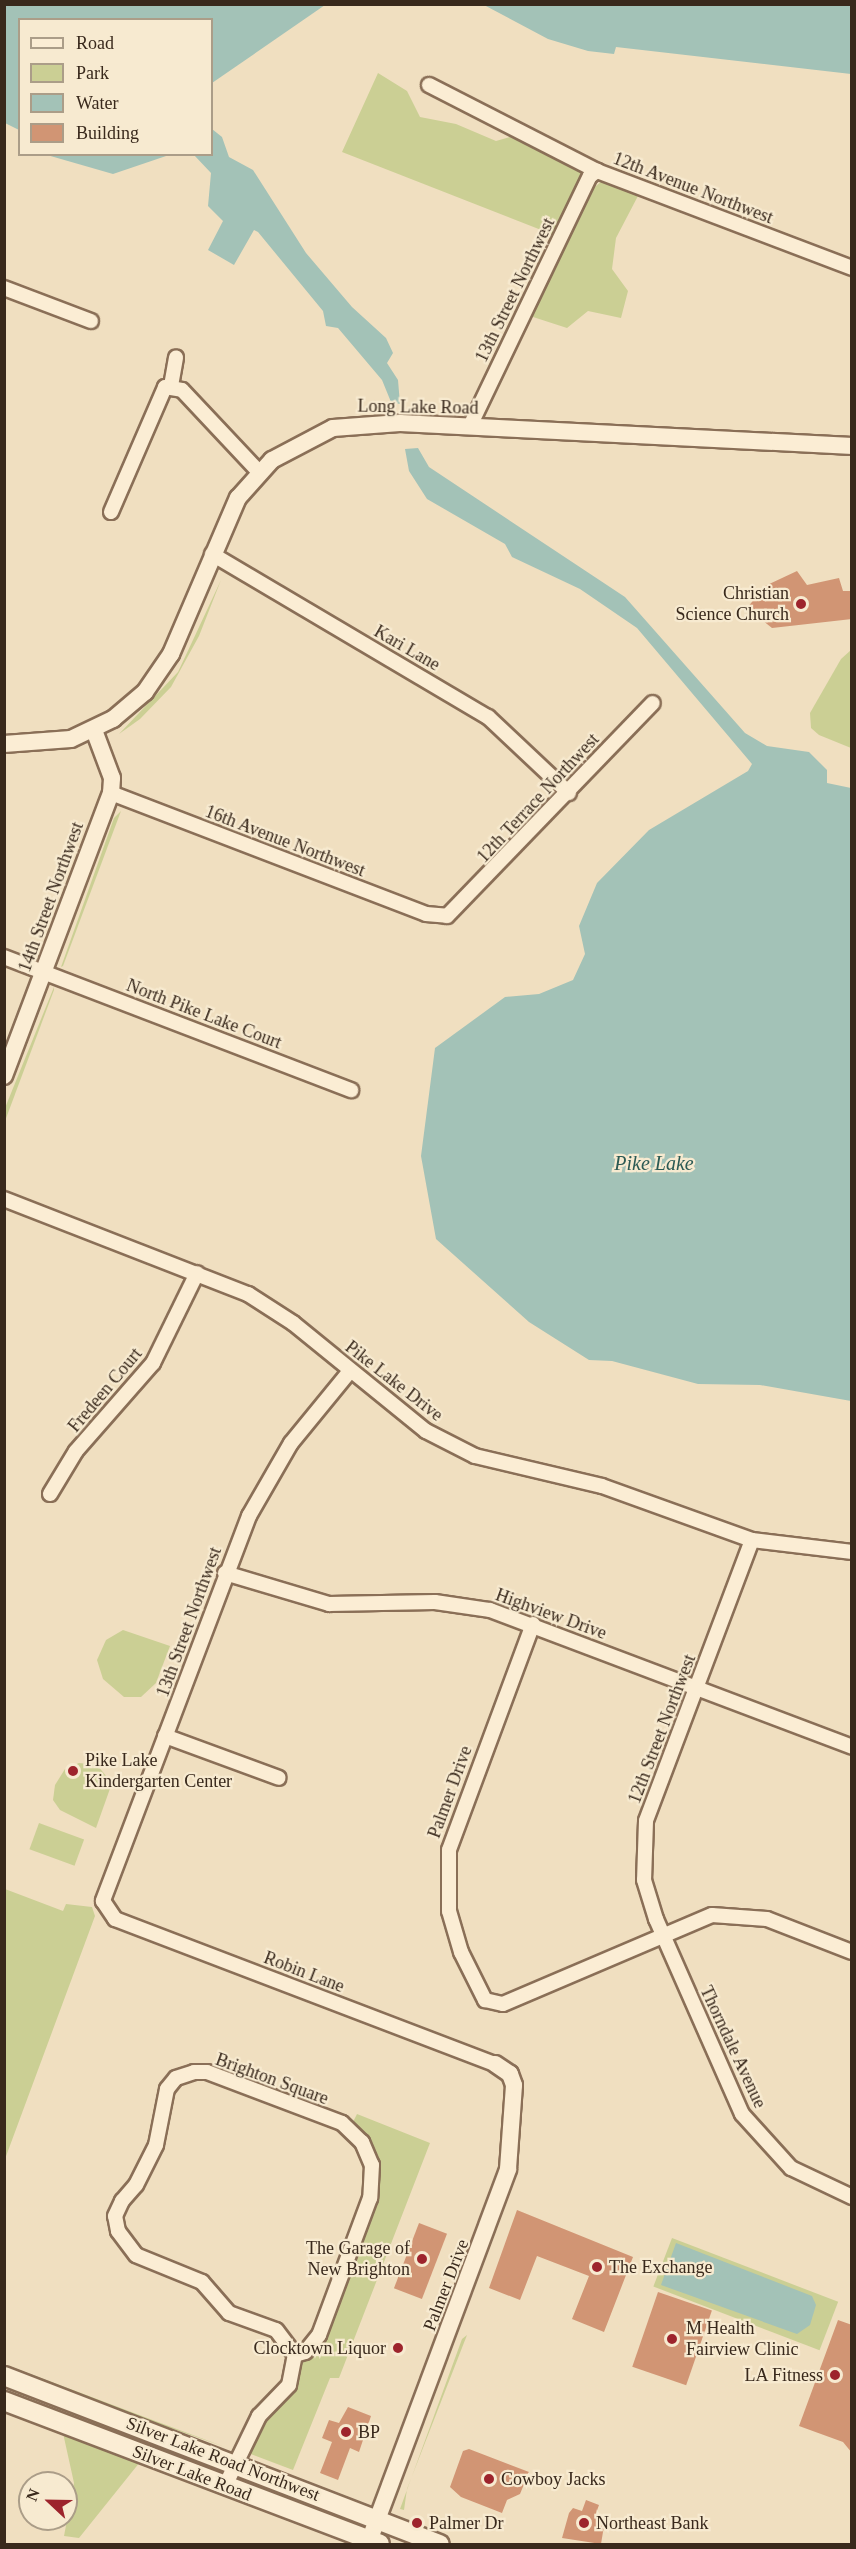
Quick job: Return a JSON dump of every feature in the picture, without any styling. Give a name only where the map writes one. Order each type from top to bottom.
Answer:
[{"type":"main road","name":"Silver Lake Road Northwest","points":[[4,2376],[440,2544]]},
{"type":"main road","name":"Silver Lake Road","points":[[4,2401],[373,2543]]},
{"type":"street","name":"12th Avenue Northwest","points":[[429,85],[597,171],[852,268]]},
{"type":"street","name":"13th Street Northwest","points":[[470,426],[590,176],[597,171]]},
{"type":"street","points":[[4,288],[91,321]]},
{"type":"street","points":[[171,386],[176,357]]},
{"type":"street","points":[[111,512],[160,391],[171,386],[182,390],[258,471]]},
{"type":"street","name":"Long Lake Road","points":[[4,744],[48,743],[94,730],[130,706],[160,674],[183,630],[227,518],[258,471],[291,447],[333,428],[374,422],[852,446]]},
{"type":"street","name":"Kari Lane","points":[[212,554],[489,717],[569,793]]},
{"type":"street","name":"12th Terrace Northwest","points":[[447,916],[569,793],[653,703]]},
{"type":"street","name":"14th Street Northwest","points":[[4,1076],[111,793],[112,778],[94,730]]},
{"type":"street","name":"16th Avenue Northwest","points":[[111,793],[426,914],[447,916]]},
{"type":"street","name":"North Pike Lake Court","points":[[4,957],[351,1090]]},
{"type":"street","name":"Pike Lake Drive","points":[[4,1199],[197,1273],[270,1308],[426,1431],[475,1455],[602,1486],[752,1540],[852,1552]]},
{"type":"street","name":"Fredeen Court","points":[[50,1494],[83,1443],[153,1363],[197,1273]]},
{"type":"street","name":"13th Street Northwest","points":[[105,1907],[104,1894],[225,1573],[265,1483],[291,1443],[350,1371]]},
{"type":"street","name":"12th Street Northwest","points":[[663,1934],[644,1880],[643,1843],[651,1806],[752,1540]]},
{"type":"street","name":"Highview Drive","points":[[225,1573],[329,1604],[463,1604],[533,1624],[852,1747]]},
{"type":"street","name":"Palmer Drive","points":[[533,1624],[457,1824],[447,1869],[454,1934],[477,1991],[493,2004],[663,1934]]},
{"type":"street","points":[[165,1736],[279,1778]]},
{"type":"street","name":"Robin Lane","points":[[105,1907],[115,1919],[495,2064]]},
{"type":"street","points":[[663,1934],[712,1915],[749,1916],[852,1952]]},
{"type":"street","name":"Thorndale Avenue","points":[[663,1934],[731,2092],[755,2133],[791,2168],[852,2197]]},
{"type":"street","name":"Palmer Drive","points":[[373,2543],[378,2520],[508,2169],[514,2085],[510,2074],[495,2064]]},
{"type":"street","name":"Brighton Square","points":[[207,2072],[342,2123],[362,2142],[372,2165],[370,2198],[319,2335],[313,2346],[295,2355],[276,2330],[235,2317],[202,2283],[136,2255],[118,2231],[116,2216],[122,2200],[136,2185],[156,2145],[162,2101],[184,2074],[207,2072]]},
{"type":"street","points":[[225,2486],[234,2463],[259,2416],[289,2385],[295,2355]]},
{"type":"green space","points":[[378,73],[407,91],[420,117],[456,124],[496,141],[513,136],[574,161],[583,173],[554,235],[342,152]]},
{"type":"green space","points":[[602,181],[639,194],[616,238],[612,269],[628,291],[621,318],[588,311],[567,328],[530,316],[591,190]]},
{"type":"green space","points":[[221,580],[199,636],[171,687],[140,719],[119,734],[178,672]]},
{"type":"green space","points":[[851,650],[851,748],[819,735],[811,728],[810,713],[841,659]]},
{"type":"green space","points":[[121,811],[63,966],[61,967],[114,818]]},
{"type":"green space","points":[[54,987],[54,990],[5,1121],[5,1108]]},
{"type":"green space","points":[[123,1630],[170,1646],[156,1683],[141,1697],[124,1697],[103,1679],[97,1660],[106,1640]]},
{"type":"green space","points":[[79,1763],[97,1765],[112,1783],[96,1828],[60,1810],[53,1800],[55,1785],[65,1769]]},
{"type":"green space","points":[[39,1823],[84,1839],[75,1866],[29,1849]]},
{"type":"green space","points":[[5,1889],[63,1911],[66,1904],[92,1907],[95,1916],[5,2159]]},
{"type":"green space","points":[[357,2114],[430,2143],[339,2378],[330,2378],[293,2470],[248,2453],[267,2420],[294,2392],[302,2363],[321,2348],[376,2201],[377,2161],[353,2122]]},
{"type":"green space","points":[[672,2238],[838,2302],[820,2350],[653,2287]]},
{"type":"green space","points":[[467,2335],[412,2477],[462,2339]]},
{"type":"green space","points":[[4,2364],[150,2419],[225,2447],[85,2398]]},
{"type":"green space","points":[[63,2433],[140,2462],[79,2538],[64,2536],[65,2531],[78,2531],[78,2471],[71,2471]]},
{"type":"green space","points":[[407,2490],[404,2510],[400,2509]]},
{"type":"water","points":[[5,4],[325,5],[213,82],[213,18],[18,18],[18,130],[5,123]]},
{"type":"water","points":[[484,5],[851,5],[851,74],[616,47],[614,54],[588,51],[548,39]]},
{"type":"water","points":[[213,130],[222,137],[229,157],[253,170],[306,253],[352,307],[386,338],[393,353],[387,363],[398,380],[400,404],[391,402],[382,380],[338,328],[326,326],[323,311],[258,232],[254,230],[234,265],[208,250],[223,221],[208,206],[211,173],[195,156],[213,156]]},
{"type":"water","points":[[50,156],[166,156],[113,174]]},
{"type":"water","name":"Pike Lake","points":[[418,448],[429,467],[625,597],[745,733],[767,746],[809,752],[827,770],[827,783],[851,788],[851,1401],[760,1385],[698,1384],[612,1361],[589,1360],[529,1322],[436,1239],[421,1156],[435,1048],[505,997],[539,994],[573,980],[585,954],[579,926],[597,883],[649,830],[748,771],[752,764],[637,628],[580,589],[512,557],[505,544],[427,499],[409,471],[405,449]]},
{"type":"water","points":[[676,2243],[812,2296],[816,2305],[810,2325],[797,2334],[661,2285]]},
{"type":"building","name":"Christian Science Church","points":[[797,571],[807,585],[839,578],[843,591],[850,591],[852,619],[772,628],[747,608],[765,586]]},
{"type":"building","name":"The Exchange","points":[[517,2210],[633,2257],[604,2332],[572,2319],[589,2276],[537,2256],[520,2300],[489,2288]]},
{"type":"building","name":"The Garage of New Brighton","points":[[419,2223],[447,2234],[422,2299],[394,2288]]},
{"type":"building","name":"M Health Fairview Clinic","points":[[658,2292],[712,2311],[686,2385],[632,2367]]},
{"type":"building","name":"LA Fitness","points":[[838,2320],[852,2325],[852,2453],[843,2442],[799,2426]]},
{"type":"building","name":"BP","points":[[348,2407],[371,2416],[359,2452],[350,2448],[338,2480],[320,2473],[332,2442],[322,2438],[329,2420],[339,2423]]},
{"type":"building","name":"Cowboy Jacks","points":[[469,2449],[529,2472],[520,2494],[507,2500],[502,2513],[461,2497],[450,2487],[463,2451]]},
{"type":"building","name":"Northeast Bank","points":[[586,2500],[599,2505],[595,2516],[605,2520],[601,2544],[562,2538],[569,2513],[573,2508],[582,2511]]},
{"type":"place","name":"Christian Science Church","points":[[801,604]]},
{"type":"place","name":"Pike Lake Kindergarten Center","points":[[73,1771]]},
{"type":"place","name":"The Garage of New Brighton","points":[[422,2259]]},
{"type":"place","name":"The Exchange","points":[[597,2267]]},
{"type":"place","name":"M Health Fairview Clinic","points":[[672,2339]]},
{"type":"place","name":"Clocktown Liquor","points":[[398,2348]]},
{"type":"place","name":"LA Fitness","points":[[835,2375]]},
{"type":"place","name":"BP","points":[[346,2432]]},
{"type":"place","name":"Cowboy Jacks","points":[[489,2479]]},
{"type":"place","name":"Palmer Dr","points":[[417,2523]]},
{"type":"place","name":"Northeast Bank","points":[[584,2523]]}]
